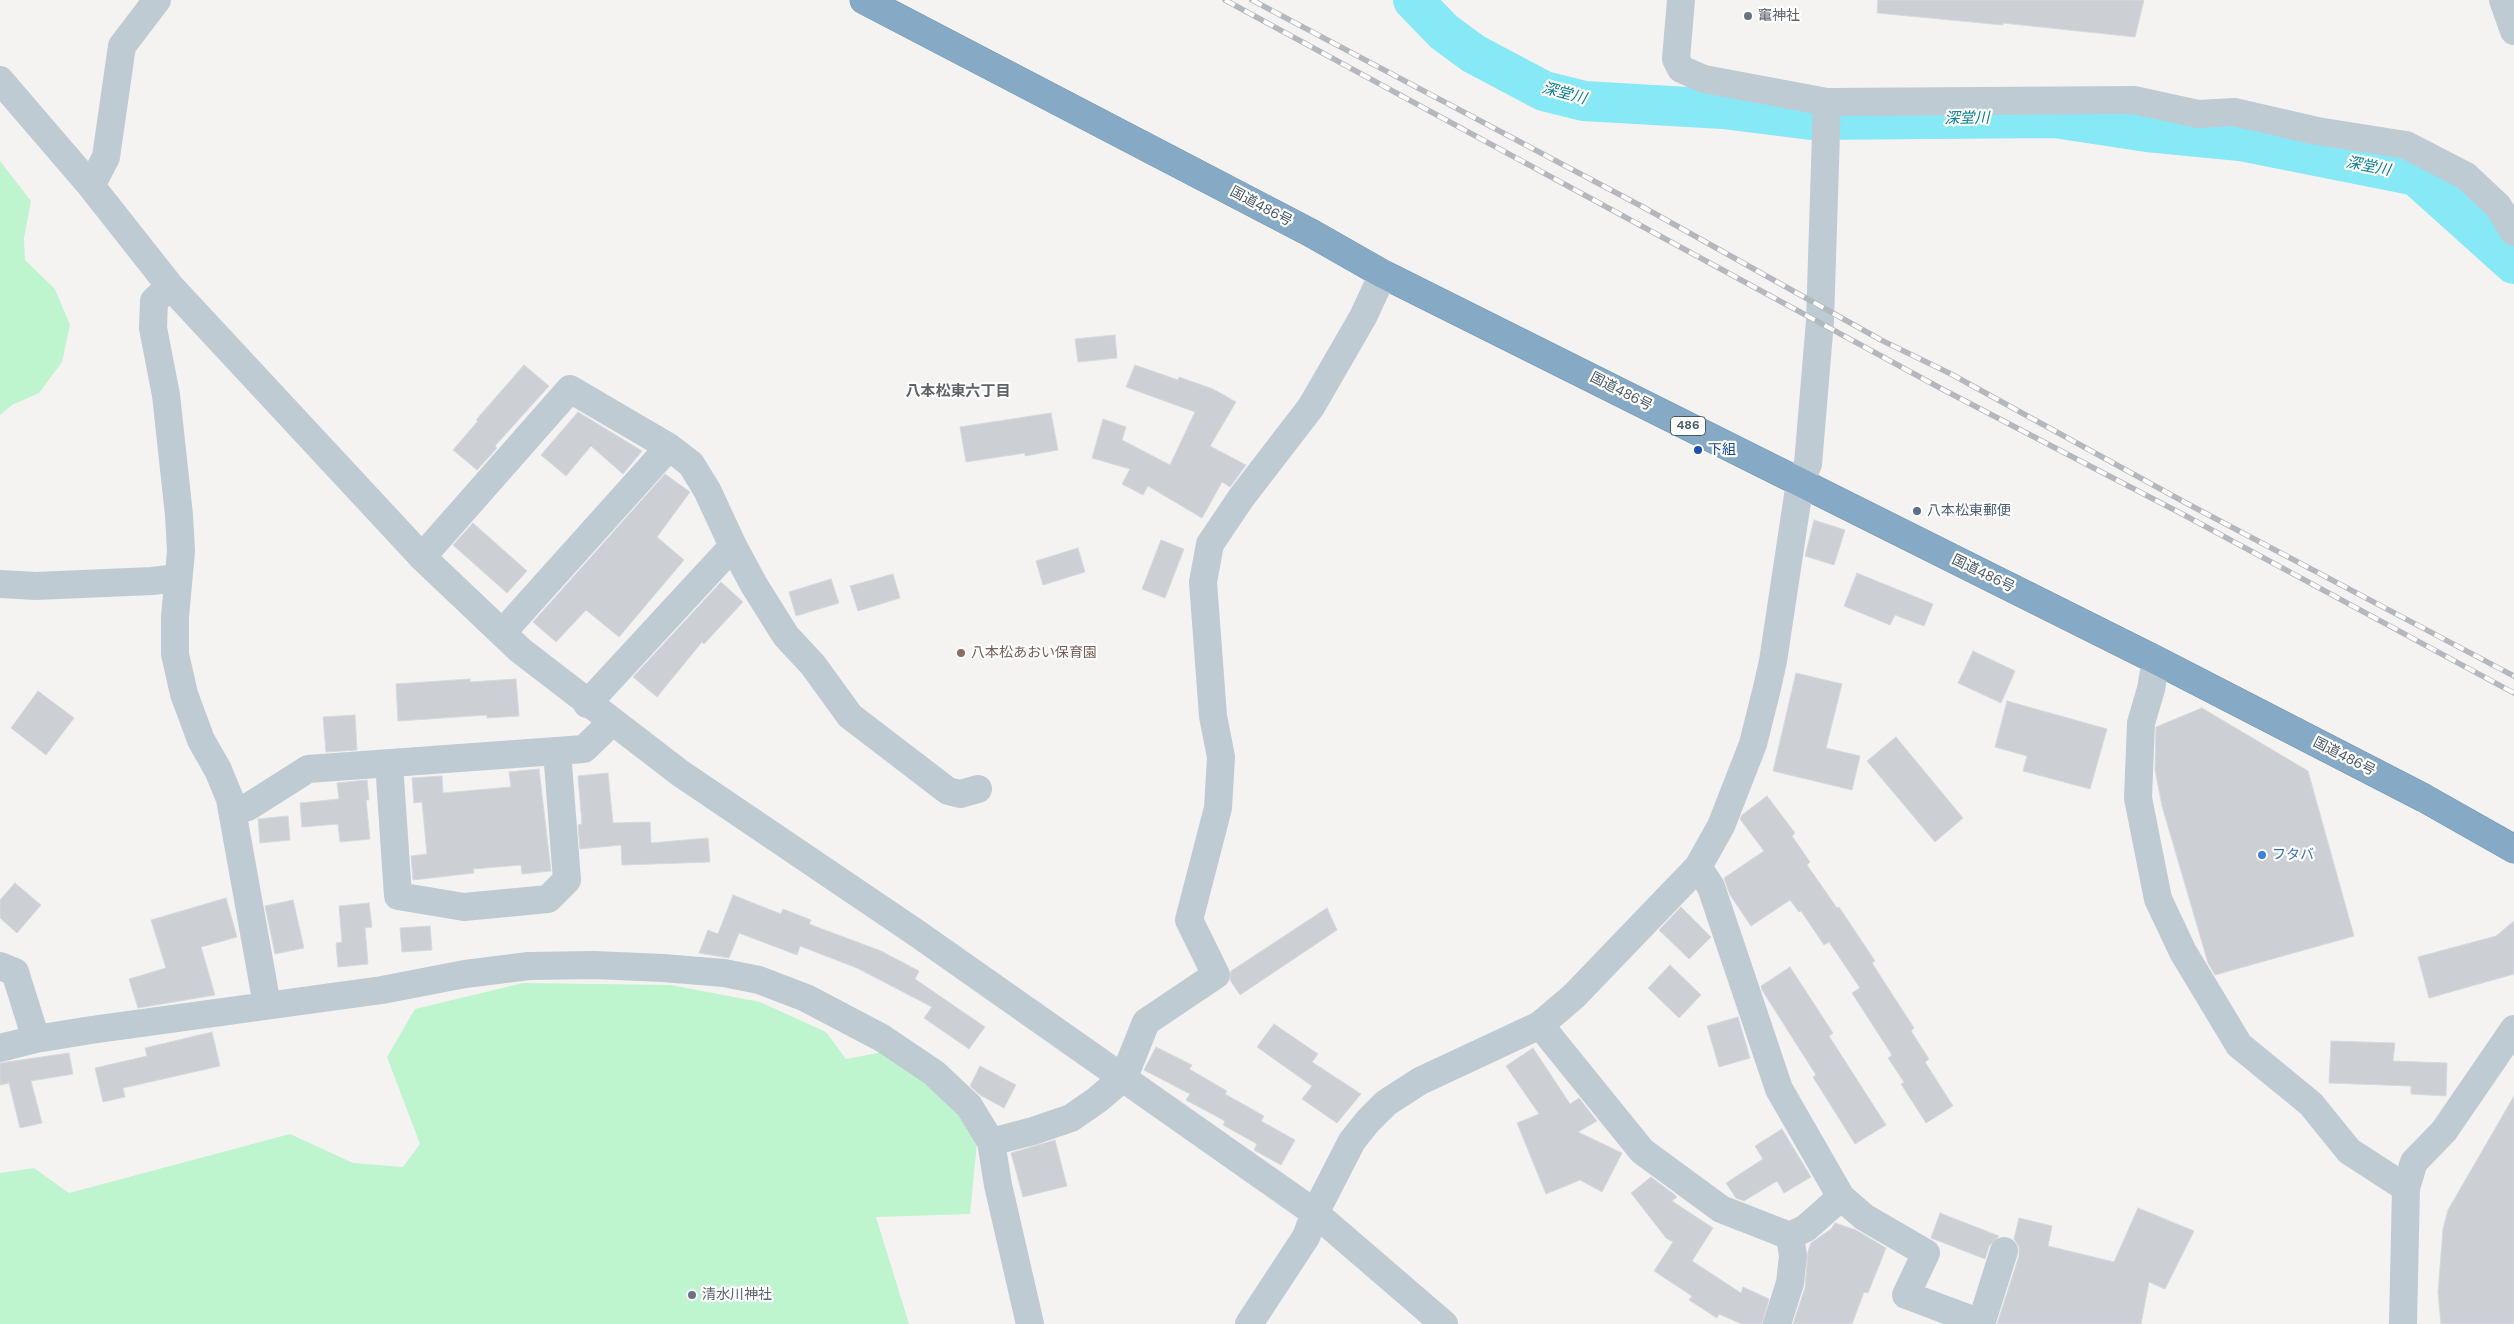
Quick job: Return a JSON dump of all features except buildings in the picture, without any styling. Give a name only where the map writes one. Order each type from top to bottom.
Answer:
[{"type":"highway","name":"国道486号","points":[[864,0],[1293,224],[1383,274],[2156,660],[2424,798],[2514,849]]},
{"type":"street","points":[[91,186],[106,157],[122,46],[156,0]]},
{"type":"street","points":[[1681,0],[1676,59],[1681,69],[1704,80],[1826,112],[2134,100],[2198,114],[2234,112],[2316,131],[2406,145],[2466,176],[2498,206],[2514,232]]},
{"type":"street","points":[[2503,0],[2514,31]]},
{"type":"street","points":[[0,80],[91,186],[170,286],[422,557],[520,650],[587,704],[680,773],[915,932],[1316,1213],[1444,1324]]},
{"type":"street","points":[[1249,1324],[1306,1237],[1352,1141],[1386,1103],[1420,1081],[1540,1025],[1574,996],[1698,866],[1721,826],[1753,744],[1773,661],[1800,482],[1808,464],[1820,321],[1826,112]]},
{"type":"street","points":[[991,1142],[1033,1132],[1071,1118],[1124,1077],[1146,1022],[1216,975],[1188,920],[1218,808],[1221,757],[1213,716],[1203,582],[1210,544],[1241,498],[1311,407],[1363,318],[1383,274]]},
{"type":"street","points":[[170,286],[154,301],[153,328],[166,395],[178,505],[181,552],[175,617],[175,654],[184,694],[201,740],[224,784],[232,811],[268,1005]]},
{"type":"street","points":[[422,557],[570,389],[669,447],[691,464],[707,490],[733,546],[786,636],[813,665],[850,716],[948,792],[960,794],[978,789]]},
{"type":"street","points":[[502,633],[669,447]]},
{"type":"street","points":[[587,704],[733,546]]},
{"type":"street","points":[[0,584],[36,586],[152,581],[178,578]]},
{"type":"street","points":[[2156,660],[2151,689],[2141,723],[2138,798],[2158,899],[2183,952],[2239,1045],[2311,1104],[2349,1151],[2406,1188]]},
{"type":"street","points":[[232,811],[248,808],[308,769],[584,749],[612,722]]},
{"type":"street","points":[[388,763],[398,896],[464,906],[548,899],[567,880],[558,751]]},
{"type":"street","points":[[1698,866],[1711,887],[1779,1089],[1841,1198],[1864,1217],[1926,1253],[1906,1295],[1981,1324],[2004,1251]]},
{"type":"street","points":[[0,966],[15,972],[36,1039]]},
{"type":"street","points":[[0,1048],[36,1039],[382,990],[465,974],[529,966],[614,966],[724,973],[759,980],[806,998],[882,1038],[934,1073],[969,1106],[991,1142],[998,1185],[1030,1324]]},
{"type":"street","points":[[1540,1025],[1642,1151],[1721,1209],[1790,1236],[1806,1228],[1841,1198]]},
{"type":"street","points":[[2403,1324],[2406,1188],[2414,1162],[2444,1131],[2514,1029]]},
{"type":"street","points":[[1777,1324],[1790,1283],[1793,1256],[1790,1236]]},
{"type":"green space","points":[[0,161],[31,201],[24,238],[25,260],[55,289],[70,325],[62,362],[39,393],[12,405],[0,415]]},
{"type":"green space","points":[[523,983],[671,985],[760,1002],[826,1032],[846,1059],[888,1051],[931,1080],[978,1133],[970,1214],[876,1217],[909,1324],[0,1324],[0,1173],[34,1168],[69,1193],[290,1134],[353,1163],[403,1167],[420,1144],[387,1057],[415,1009]]},
{"type":"waterway","name":"深堂川","points":[[1413,0],[1444,32],[1474,54],[1544,91],[1584,101],[1723,109],[1811,120],[2055,118],[2147,132],[2240,141],[2416,176],[2514,264]]},
{"type":"railway","points":[[1225,0],[1942,389],[2186,516],[2514,693]]},
{"type":"railway","points":[[1252,0],[1643,207],[1881,340],[1951,374],[2186,503],[2514,676]]},
{"type":"place","name":"竃神社","points":[[1748,16]]},
{"type":"place","name":"下組","points":[[1698,450]]},
{"type":"place","name":"八本松東郵便","points":[[1917,511]]},
{"type":"place","name":"八本松あおい保育園","points":[[961,653]]},
{"type":"place","name":"フタバ","points":[[2262,855]]},
{"type":"place","name":"清水川神社","points":[[692,1295]]},
{"type":"district","name":"八本松東六丁目","points":[[958,392]]}]
